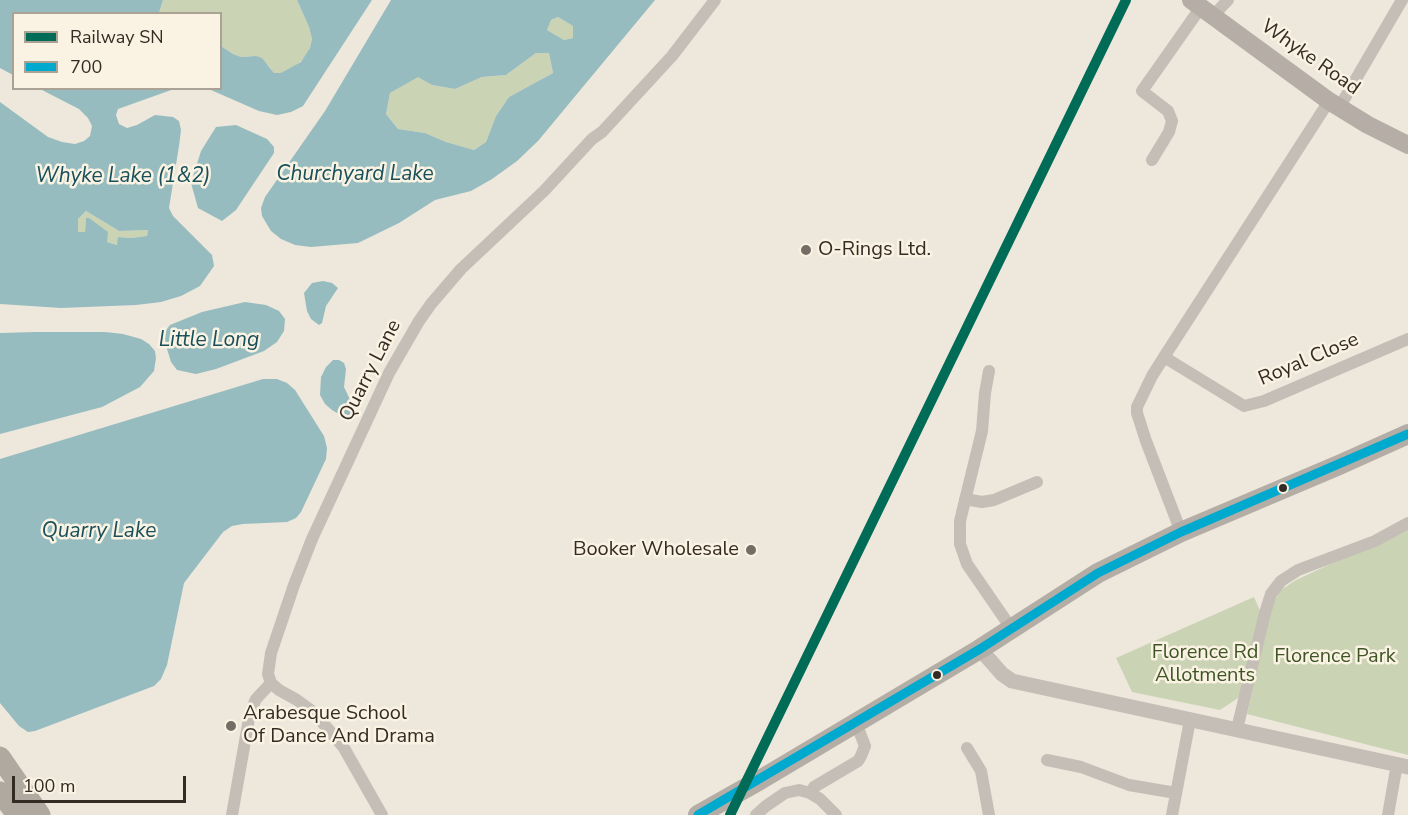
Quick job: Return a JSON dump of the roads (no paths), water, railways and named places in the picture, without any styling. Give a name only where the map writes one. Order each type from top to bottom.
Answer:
[{"type":"highway","points":[[0,757],[40,815]]},
{"type":"highway","points":[[0,792],[17,815]]},
{"type":"main road","name":"Whyke Road","points":[[1202,8],[1334,104],[1368,126],[1408,146]]},
{"type":"main road","points":[[698,815],[980,649],[1098,573],[1181,532],[1408,434]]},
{"type":"street","name":"Quarry Lane","points":[[272,683],[268,674],[271,653],[312,539],[389,373],[419,321],[460,269],[544,191],[672,56],[715,0]]},
{"type":"street","points":[[1152,160],[1169,132],[1172,121],[1168,111],[1142,91],[1202,8],[1228,0]]},
{"type":"street","points":[[1181,532],[1137,412],[1137,406],[1164,357],[1402,0]]},
{"type":"street","name":"Royal Close","points":[[1164,357],[1244,406],[1264,401],[1408,339]]},
{"type":"street","points":[[989,371],[984,393],[982,431],[960,521],[960,544],[967,564],[1011,628]]},
{"type":"street","points":[[965,499],[982,502],[994,500],[1037,482]]},
{"type":"street","points":[[1237,729],[1265,613],[1271,594],[1281,581],[1298,570],[1375,541],[1408,523]]},
{"type":"street","points":[[980,649],[1002,674],[1012,681],[1403,765],[1388,815]]},
{"type":"street","points":[[232,815],[250,713],[256,699],[272,683],[312,711],[329,730],[344,748],[382,815]]},
{"type":"street","points":[[1172,815],[1190,720]]},
{"type":"street","points":[[810,793],[814,787],[858,761],[866,746],[856,723]]},
{"type":"street","points":[[967,748],[981,771],[989,815]]},
{"type":"street","points":[[1047,760],[1081,766],[1129,785],[1176,793]]},
{"type":"street","points":[[756,815],[766,806],[790,792],[799,790],[810,793],[836,815]]},
{"type":"water","points":[[0,0],[163,0],[159,12],[12,12],[12,74],[0,68]]},
{"type":"water","points":[[297,0],[372,0],[303,106],[277,115],[259,111],[211,90],[222,90],[222,47],[241,57],[262,58],[274,73],[281,73],[301,62],[310,48],[312,39]]},
{"type":"water","name":"Churchyard Lake","points":[[391,0],[655,0],[538,141],[517,161],[492,179],[471,191],[435,200],[399,223],[358,243],[311,247],[295,245],[281,239],[271,231],[262,216],[261,208],[265,197],[325,111]],"holes":[[[558,17],[573,26],[573,38],[564,40],[547,30],[551,20]],[[536,53],[549,53],[553,73],[509,97],[496,116],[486,142],[474,150],[425,133],[398,129],[386,114],[390,93],[418,77],[432,85],[455,89],[482,77],[506,75]]]},
{"type":"water","name":"Whyke Lake (1&2)","points":[[42,90],[171,90],[118,109],[116,115],[119,124],[127,128],[155,115],[173,117],[179,121],[181,130],[169,208],[173,216],[212,255],[214,266],[200,286],[181,296],[161,302],[61,308],[0,304],[0,102],[48,137],[62,142],[75,144],[90,136],[92,126],[79,109]],"holes":[[[86,211],[119,231],[148,230],[147,236],[118,237],[117,245],[107,242],[108,232],[89,218],[86,218],[85,232],[78,232],[78,219]]]},
{"type":"water","points":[[236,125],[267,139],[274,147],[274,153],[236,210],[222,221],[198,208],[191,183],[201,151],[216,127]]},
{"type":"water","points":[[323,281],[332,283],[338,288],[326,306],[322,323],[319,325],[311,319],[307,311],[304,293],[312,283]]},
{"type":"water","name":"Little Long","points":[[245,302],[266,305],[279,311],[285,319],[284,331],[277,342],[264,351],[216,369],[196,374],[177,370],[171,362],[164,333],[170,325],[202,312]]},
{"type":"water","points":[[105,332],[141,339],[155,351],[154,371],[140,387],[102,407],[0,434],[0,333]]},
{"type":"water","points":[[333,360],[344,363],[346,369],[344,387],[354,408],[352,413],[344,417],[325,404],[320,395],[321,377]]},
{"type":"water","name":"Quarry Lake","points":[[263,379],[277,379],[287,383],[295,390],[324,436],[327,448],[326,459],[301,512],[296,518],[287,522],[243,524],[232,526],[223,532],[184,583],[167,665],[161,679],[154,686],[35,731],[28,732],[19,726],[0,703],[0,459]]},
{"type":"rail line","name":"SN","points":[[730,815],[1126,0]]},
{"type":"place","name":"O-Rings Ltd.","points":[[806,250]]},
{"type":"place","name":"Booker Wholesale","points":[[751,550]]},
{"type":"place","name":"Arabesque School Of Dance And Drama","points":[[231,726]]},
{"type":"park label","name":"Florence Park","points":[[1335,657]]},
{"type":"park label","name":"Florence Rd Allotments","points":[[1205,664]]}]
